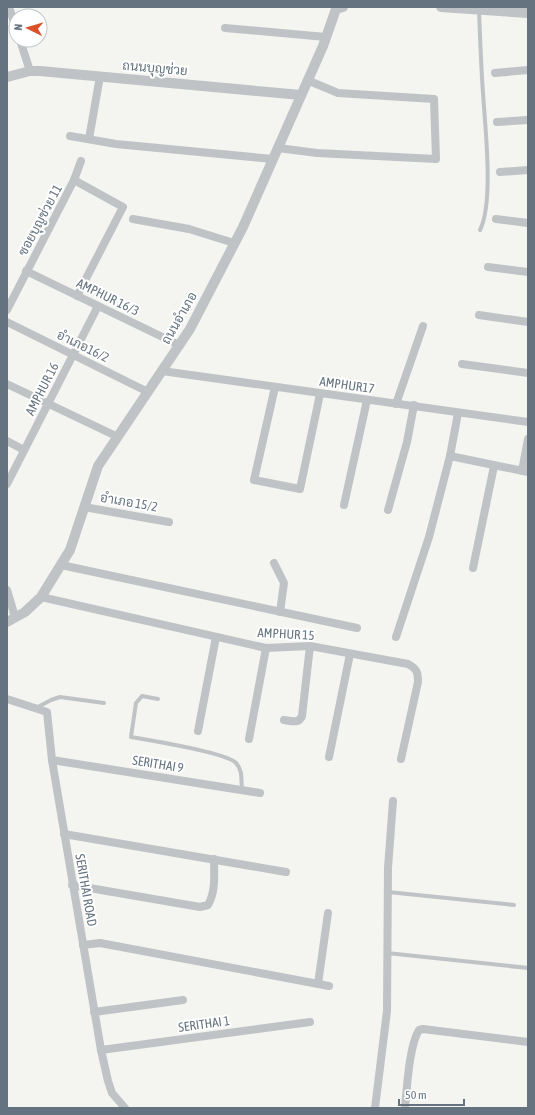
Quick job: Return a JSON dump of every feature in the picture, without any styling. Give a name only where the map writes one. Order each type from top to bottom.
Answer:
[{"type":"street","name":"ถนนอำเภอ","points":[[11,619],[25,612],[41,597],[61,565],[70,550],[98,466],[190,329],[243,228],[326,37],[336,9],[343,7]]},
{"type":"street","points":[[441,7],[528,13]]},
{"type":"street","points":[[225,28],[326,37]]},
{"type":"street","points":[[23,48],[30,71]]},
{"type":"street","points":[[495,73],[528,70]]},
{"type":"street","name":"ถนนบุญช่วย","points":[[7,77],[30,71],[40,71],[301,94]]},
{"type":"street","points":[[89,139],[100,76]]},
{"type":"street","points":[[278,148],[317,153],[436,159],[434,99],[338,94],[307,80]]},
{"type":"street","points":[[497,122],[528,120]]},
{"type":"street","points":[[70,136],[116,144],[273,159]]},
{"type":"street","name":"ซอยบุญช่วย 11","points":[[7,310],[74,180],[81,162]]},
{"type":"street","points":[[500,172],[528,170]]},
{"type":"street","points":[[74,180],[123,207],[77,296]]},
{"type":"street","points":[[133,219],[189,230],[234,243]]},
{"type":"street","points":[[496,219],[528,223]]},
{"type":"street","points":[[488,267],[528,272]]},
{"type":"street","name":"AMPHUR 16/3","points":[[26,271],[179,345]]},
{"type":"street","name":"AMPHUR 16","points":[[7,484],[98,306]]},
{"type":"street","points":[[479,315],[528,322]]},
{"type":"street","name":"อำเภอ16/2","points":[[7,322],[148,392]]},
{"type":"street","points":[[396,404],[423,326]]},
{"type":"street","points":[[462,364],[528,373]]},
{"type":"street","name":"AMPHUR17","points":[[162,371],[528,422]]},
{"type":"street","points":[[7,384],[118,437]]},
{"type":"street","points":[[275,387],[254,480],[300,489],[320,394]]},
{"type":"street","points":[[344,505],[367,400]]},
{"type":"street","points":[[388,510],[414,405]]},
{"type":"street","points":[[396,637],[429,537],[450,456],[458,413]]},
{"type":"street","points":[[450,456],[525,471],[528,439]]},
{"type":"street","points":[[7,441],[24,450]]},
{"type":"street","points":[[473,568],[494,466]]},
{"type":"street","name":"อำเภอ 15/2","points":[[84,507],[169,522]]},
{"type":"street","points":[[274,563],[284,583],[280,612]]},
{"type":"street","points":[[61,565],[357,628]]},
{"type":"street","points":[[7,590],[11,619]]},
{"type":"street","name":"AMPHUR 15","points":[[41,597],[266,648],[310,646],[408,664],[415,668],[418,673],[418,682],[401,759]]},
{"type":"street","points":[[198,732],[216,637]]},
{"type":"street","points":[[284,720],[298,722],[302,716],[310,646]]},
{"type":"street","points":[[249,739],[266,648]]},
{"type":"street","points":[[329,757],[350,654]]},
{"type":"street","name":"SERITHAI ROAD","points":[[7,699],[47,712],[52,760],[94,1012],[108,1081],[112,1093],[125,1108]]},
{"type":"street","name":"SERITHAI 9","points":[[52,760],[260,793]]},
{"type":"street","points":[[375,1108],[387,1011],[388,868],[393,801]]},
{"type":"street","points":[[64,834],[286,872]]},
{"type":"street","points":[[72,885],[200,907],[208,905],[212,898],[214,889],[214,859]]},
{"type":"street","points":[[318,984],[328,913]]},
{"type":"street","points":[[83,944],[100,943],[329,986]]},
{"type":"street","points":[[94,1012],[183,1000]]},
{"type":"street","name":"SERITHAI 1","points":[[102,1050],[310,1022]]},
{"type":"street","points":[[405,1108],[409,1069],[415,1036],[419,1030],[423,1029],[528,1042]]},
{"type":"lane","points":[[479,9],[487,170],[486,214],[484,223],[480,230]]},
{"type":"lane","points":[[158,699],[142,696],[136,703],[131,737],[219,754],[236,762],[241,771],[242,790]]},
{"type":"lane","points":[[36,708],[51,700],[60,698],[104,703]]},
{"type":"lane","points":[[388,892],[514,905]]},
{"type":"lane","points":[[387,953],[528,968]]}]
